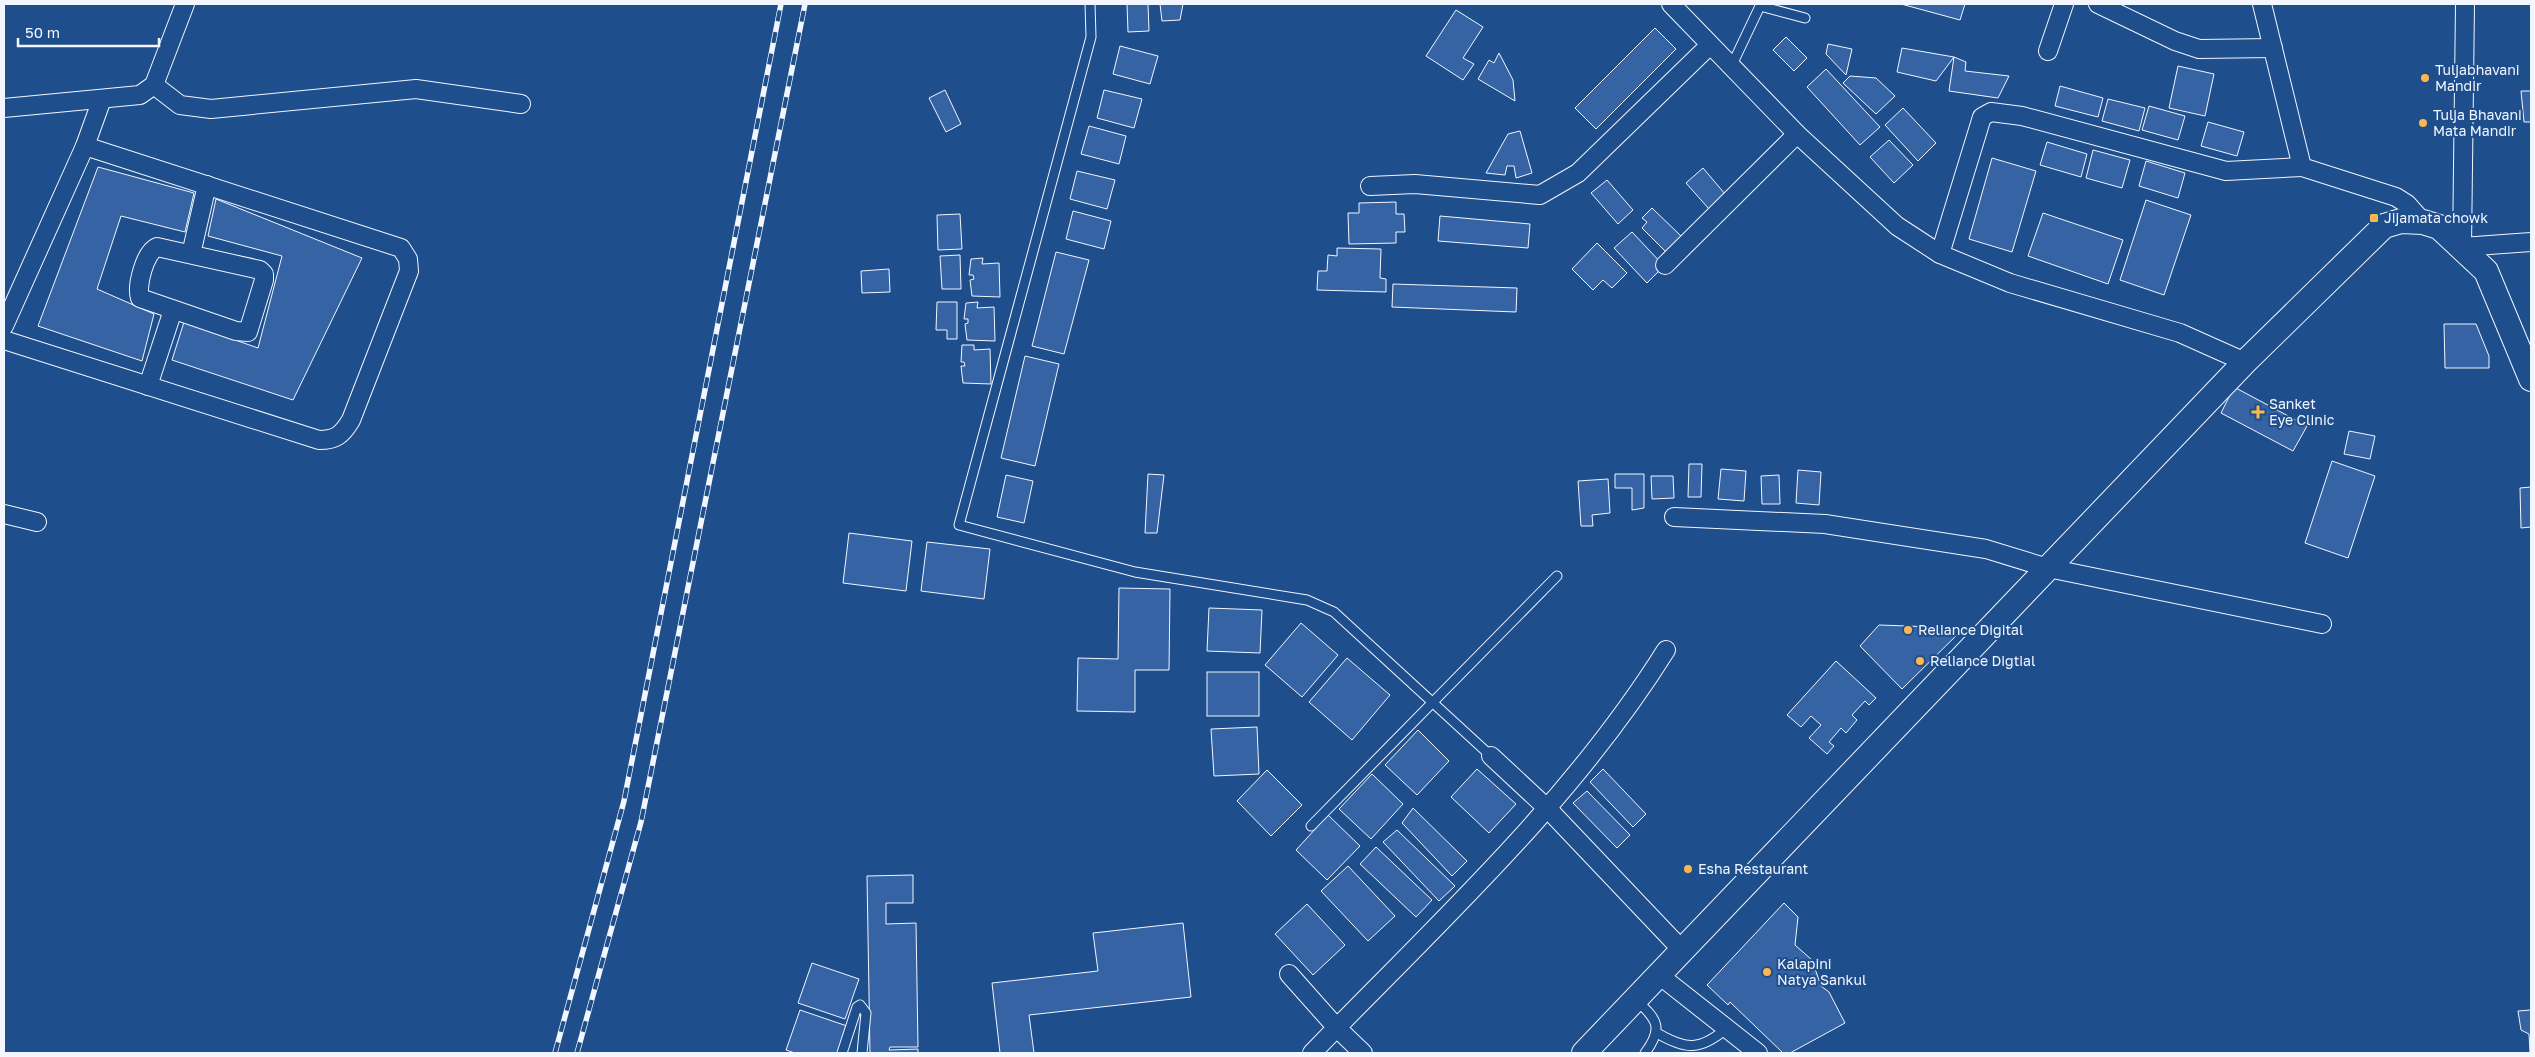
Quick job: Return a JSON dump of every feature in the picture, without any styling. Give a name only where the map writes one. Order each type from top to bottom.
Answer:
[{"type":"main road","points":[[1588,1052],[1682,950],[2245,362],[2384,226],[2401,220],[2423,222],[2439,228],[2486,270],[2531,379]]},
{"type":"street","points":[[4,108],[140,95],[154,85],[185,4]]},
{"type":"street","points":[[1671,4],[1797,134],[1896,226],[1940,254],[2010,283],[2180,333],[2245,362]]},
{"type":"street","points":[[2048,50],[2064,4]]},
{"type":"street","points":[[2098,4],[2175,41],[2199,49],[2273,48]]},
{"type":"street","points":[[2262,4],[2302,167]]},
{"type":"street","points":[[2465,4],[2462,247],[2531,242]]},
{"type":"street","points":[[1370,186],[1415,184],[1540,195],[1578,173],[1710,45]]},
{"type":"street","points":[[154,85],[180,105],[211,110],[416,89],[520,104]]},
{"type":"street","points":[[4,326],[85,146],[102,98]]},
{"type":"street","points":[[1940,254],[1982,118],[1991,112],[2022,116],[2226,171],[2302,167],[2396,197],[2407,204],[2423,222]]},
{"type":"street","points":[[1665,265],[1797,134]]},
{"type":"street","points":[[4,340],[319,440],[332,440],[342,435],[351,420],[409,270],[408,259],[401,248],[85,146]]},
{"type":"street","points":[[192,254],[206,185]]},
{"type":"street","points":[[157,247],[192,254],[260,270],[264,274],[248,332],[140,298],[139,287],[149,253],[157,247]]},
{"type":"street","points":[[148,386],[174,310]]},
{"type":"street","points":[[4,514],[37,522]]},
{"type":"street","points":[[1674,517],[1825,524],[1986,549],[2048,568],[2322,624]]},
{"type":"street","points":[[1312,1053],[1548,809],[1646,682],[1666,650]]},
{"type":"street","points":[[1491,756],[1548,809],[1682,950]]},
{"type":"street","points":[[1289,974],[1337,1028],[1363,1053]]},
{"type":"street","points":[[1659,975],[1758,1053]]},
{"type":"lane","points":[[1090,4],[1091,37],[959,525],[1135,572],[1308,600],[1334,612],[1491,756]]},
{"type":"lane","points":[[1731,67],[1760,6],[1805,18]]},
{"type":"lane","points":[[1311,826],[1557,576]]},
{"type":"lane","points":[[1636,1000],[1652,1015],[1657,1033],[1654,1041],[1645,1053]]},
{"type":"lane","points":[[842,1053],[856,1007],[860,1005],[866,1013],[862,1053]]},
{"type":"lane","points":[[1657,1033],[1681,1044],[1696,1046],[1712,1042],[1727,1028]]},
{"type":"building","points":[[1127,4],[1148,4],[1149,31],[1128,32]]},
{"type":"building","points":[[1160,4],[1183,4],[1180,20],[1162,21]]},
{"type":"building","points":[[1901,4],[1965,4],[1960,20]]},
{"type":"building","points":[[1456,10],[1483,27],[1463,58],[1474,64],[1463,80],[1426,56]]},
{"type":"building","points":[[1655,28],[1676,49],[1596,129],[1575,108]]},
{"type":"building","points":[[1786,37],[1807,58],[1794,71],[1773,50]]},
{"type":"building","points":[[1828,44],[1852,49],[1846,75],[1826,54]]},
{"type":"building","points":[[1120,46],[1158,56],[1150,84],[1113,74]]},
{"type":"building","points":[[1902,48],[1954,57],[1936,81],[1897,72]]},
{"type":"building","points":[[1499,53],[1513,80],[1515,101],[1478,79],[1489,60],[1494,63]]},
{"type":"building","points":[[1954,57],[1966,62],[1965,71],[2009,76],[1998,98],[1949,91]]},
{"type":"building","points":[[2178,66],[2214,74],[2205,116],[2169,108]]},
{"type":"building","points":[[1826,69],[1880,127],[1860,145],[1807,87]]},
{"type":"building","points":[[1850,76],[1876,78],[1895,96],[1876,114],[1843,83]]},
{"type":"building","points":[[2060,86],[2103,98],[2098,117],[2055,106]]},
{"type":"building","points":[[945,90],[961,124],[946,132],[929,98]]},
{"type":"building","points":[[1104,90],[1142,99],[1134,128],[1097,118]]},
{"type":"building","points":[[2521,91],[2531,91],[2531,122],[2524,122]]},
{"type":"building","points":[[2108,99],[2145,108],[2139,131],[2102,121]]},
{"type":"building","points":[[2149,106],[2185,116],[2178,140],[2142,130]]},
{"type":"building","points":[[1903,108],[1936,143],[1918,161],[1885,125]]},
{"type":"building","points":[[2208,122],[2244,132],[2237,156],[2201,146]]},
{"type":"building","points":[[1089,126],[1126,136],[1119,164],[1081,154]]},
{"type":"building","points":[[1520,131],[1532,173],[1516,178],[1514,166],[1507,166],[1505,175],[1486,173],[1508,134]]},
{"type":"building","points":[[1889,140],[1913,165],[1894,183],[1870,157]]},
{"type":"building","points":[[2047,142],[2087,154],[2081,177],[2040,165]]},
{"type":"building","points":[[2093,150],[2130,160],[2122,188],[2086,178]]},
{"type":"building","points":[[1992,158],[2036,171],[2012,252],[1969,239]]},
{"type":"building","points":[[2146,161],[2185,173],[2178,198],[2139,186]]},
{"type":"building","points":[[98,167],[194,193],[185,232],[121,216],[97,289],[154,314],[142,361],[38,326]]},
{"type":"building","points":[[1703,168],[1725,194],[1709,209],[1686,183]]},
{"type":"building","points":[[1077,171],[1115,180],[1107,209],[1070,199]]},
{"type":"building","points":[[1607,180],[1633,210],[1618,224],[1591,193]]},
{"type":"building","points":[[216,199],[362,258],[293,400],[172,360],[184,322],[258,348],[282,256],[208,236]]},
{"type":"building","points":[[2146,200],[2191,215],[2164,295],[2120,280]]},
{"type":"building","points":[[1396,202],[1396,214],[1404,214],[1405,232],[1396,232],[1396,243],[1349,244],[1348,213],[1359,213],[1359,203]]},
{"type":"building","points":[[1652,208],[1681,236],[1666,252],[1642,228],[1647,222],[1642,218]]},
{"type":"building","points":[[1073,211],[1111,221],[1104,249],[1066,239]]},
{"type":"building","points":[[2043,213],[2123,240],[2108,284],[2028,256]]},
{"type":"building","points":[[960,214],[962,249],[938,250],[937,215]]},
{"type":"building","points":[[1440,216],[1530,224],[1528,248],[1438,241]]},
{"type":"building","points":[[1632,232],[1664,266],[1647,283],[1614,248]]},
{"type":"building","points":[[1597,243],[1627,273],[1612,288],[1603,280],[1593,290],[1572,269]]},
{"type":"building","points":[[1337,248],[1381,249],[1380,278],[1386,279],[1386,292],[1317,290],[1318,271],[1327,271],[1328,255],[1337,256]]},
{"type":"building","points":[[1056,252],[1089,260],[1064,354],[1032,346]]},
{"type":"building","points":[[960,255],[961,289],[942,289],[940,256]]},
{"type":"building","points":[[983,258],[982,264],[999,263],[1000,297],[972,296],[970,280],[974,279],[973,275],[969,275],[971,259]]},
{"type":"building","points":[[889,269],[890,292],[862,293],[861,271]]},
{"type":"building","points":[[1393,284],[1517,288],[1516,312],[1392,307]]},
{"type":"building","points":[[937,302],[957,302],[957,339],[947,339],[947,330],[936,330]]},
{"type":"building","points":[[978,302],[977,308],[994,307],[995,341],[967,340],[965,324],[968,323],[968,319],[964,319],[966,303]]},
{"type":"building","points":[[2444,324],[2476,324],[2489,356],[2489,368],[2445,368]]},
{"type":"building","points":[[962,345],[974,345],[974,350],[990,349],[991,384],[963,383],[961,366],[965,366],[964,362],[961,362]]},
{"type":"building","points":[[1025,356],[1059,364],[1035,466],[1001,458]]},
{"type":"building","points":[[2234,387],[2307,426],[2293,451],[2221,413]]},
{"type":"building","points":[[2349,431],[2375,436],[2370,459],[2344,454]]},
{"type":"building","points":[[2332,461],[2375,476],[2348,558],[2305,543]]},
{"type":"building","points":[[1689,464],[1702,464],[1701,497],[1688,497]]},
{"type":"building","points":[[1721,469],[1746,471],[1744,501],[1718,499]]},
{"type":"building","points":[[1798,470],[1821,472],[1819,505],[1796,503]]},
{"type":"building","points":[[1148,474],[1164,475],[1157,533],[1145,533]]},
{"type":"building","points":[[1615,474],[1644,474],[1644,508],[1632,510],[1632,488],[1615,488]]},
{"type":"building","points":[[1006,475],[1033,481],[1024,523],[997,517]]},
{"type":"building","points":[[1779,475],[1780,504],[1762,504],[1761,476]]},
{"type":"building","points":[[1651,476],[1673,476],[1674,498],[1652,499]]},
{"type":"building","points":[[1608,479],[1610,513],[1592,515],[1593,526],[1581,526],[1578,481]]},
{"type":"building","points":[[2531,487],[2531,527],[2521,528],[2520,488]]},
{"type":"building","points":[[849,533],[912,541],[906,591],[843,583]]},
{"type":"building","points":[[927,542],[990,549],[984,599],[921,591]]},
{"type":"building","points":[[1119,588],[1170,589],[1169,670],[1135,670],[1135,712],[1077,711],[1078,658],[1118,659]]},
{"type":"building","points":[[1209,608],[1262,610],[1260,653],[1207,651]]},
{"type":"building","points":[[1301,623],[1338,655],[1302,697],[1265,665]]},
{"type":"building","points":[[1879,625],[1964,628],[1902,689],[1860,646]]},
{"type":"building","points":[[1347,658],[1390,695],[1352,740],[1309,702]]},
{"type":"building","points":[[1836,661],[1876,698],[1869,705],[1865,701],[1852,715],[1857,720],[1846,733],[1841,728],[1829,742],[1834,746],[1827,754],[1809,738],[1821,725],[1811,716],[1801,727],[1787,715]]},
{"type":"building","points":[[1207,672],[1259,672],[1259,716],[1207,716]]},
{"type":"building","points":[[1257,727],[1259,774],[1214,776],[1211,729]]},
{"type":"building","points":[[1418,730],[1449,761],[1417,795],[1385,765]]},
{"type":"building","points":[[1477,769],[1516,804],[1489,833],[1451,797]]},
{"type":"building","points":[[1603,769],[1646,814],[1633,827],[1590,782]]},
{"type":"building","points":[[1267,770],[1302,805],[1271,836],[1237,801]]},
{"type":"building","points":[[1372,774],[1403,804],[1371,839],[1339,809]]},
{"type":"building","points":[[1587,791],[1630,835],[1617,848],[1573,803]]},
{"type":"building","points":[[1413,808],[1467,861],[1452,876],[1402,823]]},
{"type":"building","points":[[1328,815],[1360,846],[1327,880],[1296,850]]},
{"type":"building","points":[[1397,830],[1455,886],[1439,901],[1383,842]]},
{"type":"building","points":[[1376,847],[1432,900],[1416,917],[1360,864]]},
{"type":"building","points":[[1348,866],[1395,916],[1368,941],[1321,891]]},
{"type":"building","points":[[913,875],[913,903],[886,903],[886,924],[916,923],[918,1047],[890,1047],[889,1050],[918,1049],[918,1053],[870,1053],[867,876]]},
{"type":"building","name":"Kalapini Natya Sankul","points":[[1784,903],[1798,917],[1795,945],[1812,960],[1821,986],[1829,992],[1845,1023],[1790,1053],[1783,1053],[1730,1002],[1728,1005],[1707,985]]},
{"type":"building","points":[[1307,904],[1345,945],[1313,975],[1275,934]]},
{"type":"building","points":[[1183,923],[1191,997],[1029,1015],[1034,1053],[1000,1053],[992,983],[1098,971],[1093,933]]},
{"type":"building","points":[[812,963],[859,979],[845,1019],[798,1003]]},
{"type":"building","points":[[800,1010],[847,1026],[838,1053],[795,1053],[786,1050]]},
{"type":"building","points":[[2531,1010],[2530,1053],[2529,1034],[2521,1030],[2518,1011]]},
{"type":"railway","points":[[555,1053],[624,801],[781,4]]},
{"type":"railway","points":[[577,1053],[641,822],[805,4]]},
{"type":"place","name":"Tuljabhavani Mandir","points":[[2425,78]]},
{"type":"place","name":"Tulja Bhavani Mata Mandir","points":[[2423,123]]},
{"type":"place","name":"Jijamata chowk","points":[[2374,218]]},
{"type":"place","name":"Sanket Eye Clinic","points":[[2258,412]]},
{"type":"place","name":"Reliance Digital","points":[[1908,630]]},
{"type":"place","name":"Reliance Digtial","points":[[1920,661]]},
{"type":"place","name":"Esha Restaurant","points":[[1688,869]]},
{"type":"place","name":"Kalapini Natya Sankul","points":[[1767,972]]}]
